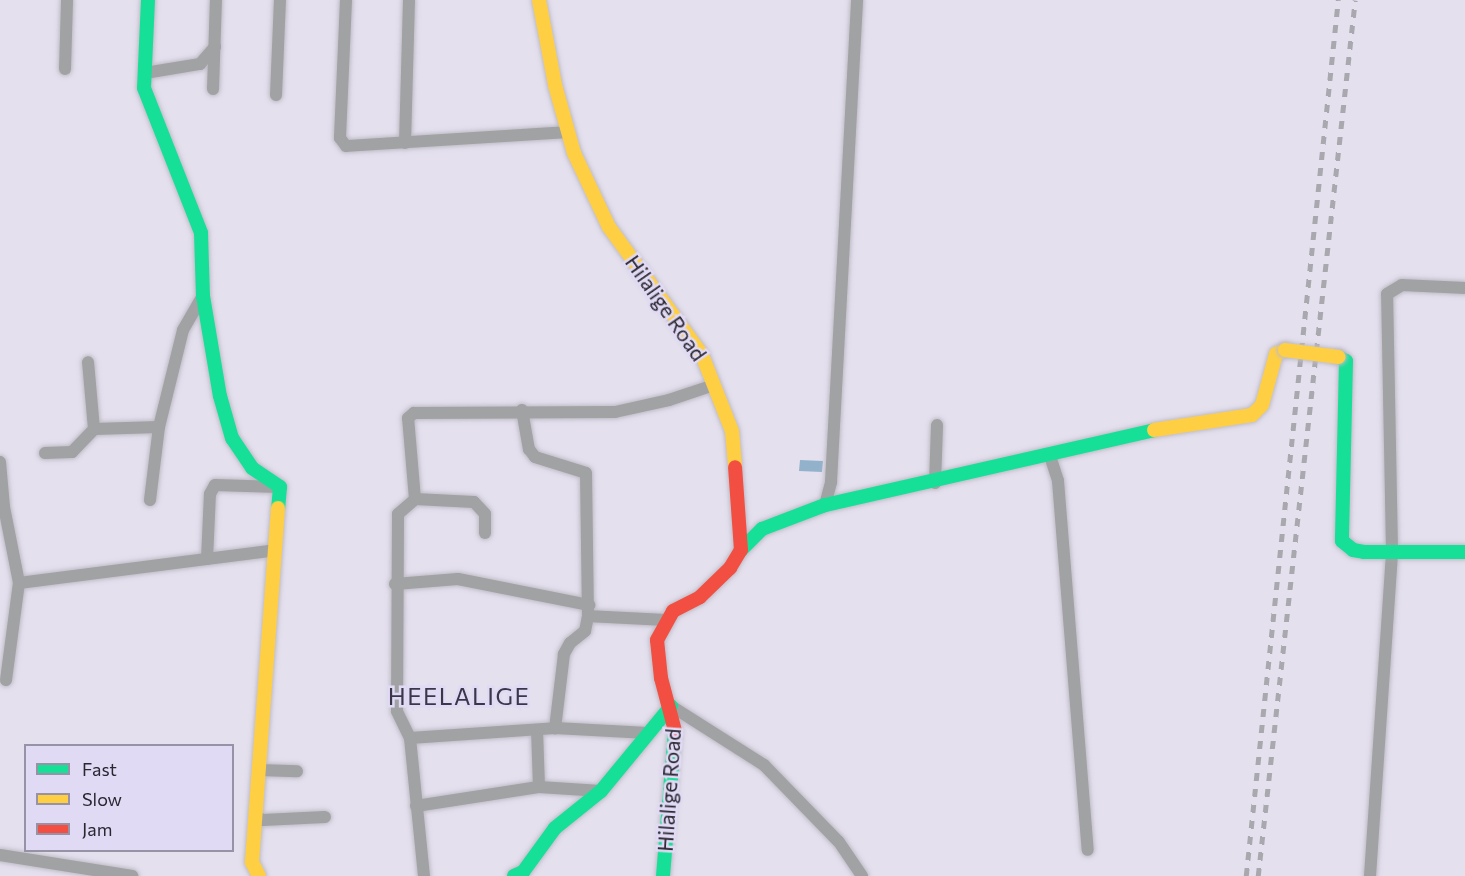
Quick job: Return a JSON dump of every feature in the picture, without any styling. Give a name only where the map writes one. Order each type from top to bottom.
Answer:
[{"type":"street","points":[[65,69],[67,0]]},
{"type":"street","points":[[148,0],[144,88],[201,233],[203,296],[219,396],[232,438],[252,468],[280,487]]},
{"type":"street","points":[[213,89],[216,0]]},
{"type":"street","points":[[276,95],[280,0]]},
{"type":"street","points":[[346,0],[341,143],[346,146],[567,132]]},
{"type":"street","points":[[405,143],[409,0]]},
{"type":"street","name":"Hilalige Road","points":[[539,0],[567,132],[609,227],[702,355],[732,431],[741,550]]},
{"type":"street","points":[[825,505],[831,482],[857,0]]},
{"type":"street","points":[[145,74],[201,64],[214,46]]},
{"type":"street","points":[[1370,876],[1392,550],[1387,294],[1402,285],[1465,288]]},
{"type":"street","points":[[150,500],[159,428],[183,330],[203,296]]},
{"type":"street","points":[[395,584],[458,579],[588,611],[665,620],[673,611],[700,597],[730,568],[741,550],[762,530],[825,505],[935,483],[1161,429],[1252,415],[1262,405],[1276,354],[1285,350],[1339,357],[1346,361],[1342,541],[1353,550],[1465,552]]},
{"type":"street","points":[[88,362],[94,429]]},
{"type":"street","points":[[415,498],[408,418],[411,415],[522,410],[615,412],[669,400],[714,385]]},
{"type":"street","points":[[522,410],[529,449],[535,457],[586,473],[588,611],[585,631],[570,643],[564,654],[555,728]]},
{"type":"street","points":[[935,483],[937,425]]},
{"type":"street","points":[[45,453],[72,452],[94,429],[159,428]]},
{"type":"street","points":[[1050,456],[1058,481],[1088,850]]},
{"type":"street","points":[[0,462],[19,583],[6,680]]},
{"type":"street","points":[[207,559],[210,494],[215,485],[280,487]]},
{"type":"street","points":[[259,876],[252,862],[280,487]]},
{"type":"street","points":[[424,876],[410,738],[397,711],[395,584],[398,514],[415,498],[474,502],[485,514],[485,533]]},
{"type":"street","points":[[19,583],[275,550]]},
{"type":"street","name":"Hilalige Road","points":[[663,876],[675,725],[661,678],[657,640],[665,620]]},
{"type":"street","points":[[514,876],[523,872],[555,828],[601,791],[670,706],[764,765],[839,842],[862,876]]},
{"type":"street","points":[[410,738],[555,728],[648,733]]},
{"type":"street","points":[[537,731],[539,787]]},
{"type":"street","points":[[259,770],[297,771]]},
{"type":"street","points":[[416,806],[539,787],[601,791]]},
{"type":"street","points":[[255,816],[263,820],[325,817]]},
{"type":"street","points":[[0,855],[42,856],[132,876]]},
{"type":"water","points":[[800,460],[823,461],[822,472],[799,471]]},
{"type":"railway","points":[[1246,876],[1338,0]]},
{"type":"railway","points":[[1258,876],[1355,0]]},
{"type":"traffic: fast","points":[[148,0],[144,88],[201,233],[203,296],[220,396],[232,438],[252,468],[280,487],[278,508]]},
{"type":"traffic: fast","points":[[1339,357],[1346,361],[1342,541],[1353,550],[1364,552],[1465,552]]},
{"type":"traffic: fast","points":[[741,550],[762,529],[825,505],[1154,430]]},
{"type":"traffic: fast","points":[[514,876],[523,872],[555,828],[601,791],[671,706]]},
{"type":"traffic: fast","points":[[663,876],[675,731]]},
{"type":"traffic: slow","points":[[539,0],[555,85],[574,153],[609,227],[702,355],[732,431],[735,467]]},
{"type":"traffic: slow","points":[[1154,430],[1252,415],[1262,405],[1276,354],[1285,350]]},
{"type":"traffic: slow","points":[[1285,350],[1339,357]]},
{"type":"traffic: slow","points":[[259,876],[252,862],[278,508]]},
{"type":"traffic: jam","points":[[675,731],[661,678],[657,640],[673,611],[700,597],[730,568],[741,550],[735,467]]},
{"type":"district","name":"HEELALIGE","points":[[459,696]]}]
